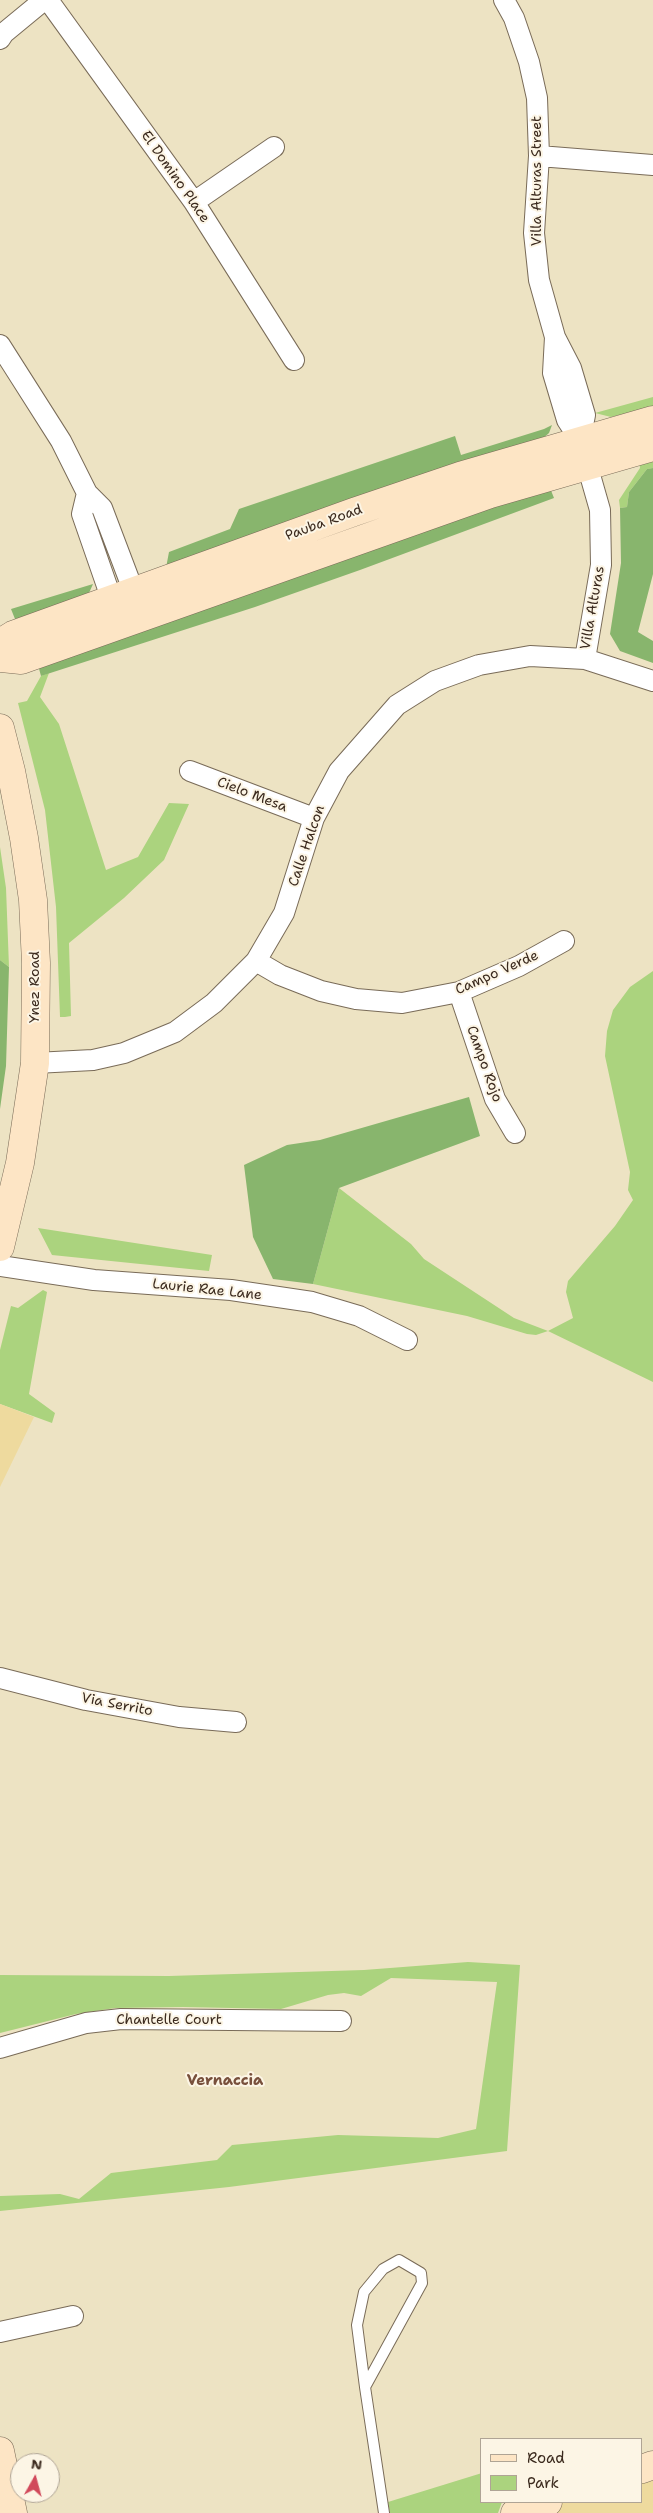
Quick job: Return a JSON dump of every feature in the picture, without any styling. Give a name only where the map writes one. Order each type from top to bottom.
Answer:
[{"type":"main road","name":"Pauba Road","points":[[0,643],[13,635],[362,509],[580,440],[653,420]]},
{"type":"main road","name":"Pauba Road","points":[[0,658],[21,660],[490,494],[653,447]]},
{"type":"main road","name":"Ynez Road","points":[[0,728],[13,781],[32,900],[36,963],[35,1064],[20,1163],[0,1247]]},
{"type":"main road","points":[[0,2451],[12,2513]]},
{"type":"main road","points":[[515,2513],[545,2503]]},
{"type":"street","points":[[0,40],[4,33],[44,0]]},
{"type":"street","name":"El Domino Place","points":[[48,0],[194,202],[294,360]]},
{"type":"street","name":"Villa Alturas Street","points":[[504,0],[514,18],[529,62],[537,98],[540,156],[534,233],[539,280],[555,337],[572,368],[585,415],[580,440]]},
{"type":"street","points":[[194,202],[274,147]]},
{"type":"street","points":[[540,156],[653,165]]},
{"type":"street","points":[[0,345],[61,441],[86,493],[102,508],[123,595],[132,620]]},
{"type":"street","name":"Villa Alturas","points":[[580,440],[589,465],[600,510],[601,565],[585,659]]},
{"type":"street","name":"Calle Halcon","points":[[35,1064],[93,1060],[124,1053],[175,1032],[214,1003],[256,961],[284,913],[314,818],[339,771],[397,705],[435,681],[479,665],[530,656],[585,659],[653,681]]},
{"type":"street","name":"Cielo Mesa","points":[[190,771],[314,818]]},
{"type":"street","name":"Campo Verde","points":[[256,961],[280,975],[321,991],[356,999],[402,1003],[459,992],[519,966],[564,941]]},
{"type":"street","name":"Campo Rojo","points":[[459,992],[495,1099],[515,1133]]},
{"type":"street","name":"Laurie Rae Lane","points":[[0,1266],[94,1280],[232,1290],[312,1302],[359,1316],[407,1340]]},
{"type":"street","name":"Via Serrito","points":[[0,1678],[95,1702],[179,1717],[236,1722]]},
{"type":"street","name":"Chantelle Court","points":[[0,2048],[86,2023],[121,2019],[342,2021]]},
{"type":"street","points":[[0,2332],[72,2316]]},
{"type":"lane","points":[[365,2387],[422,2283],[421,2273],[399,2260],[383,2270],[364,2292],[356,2325],[365,2387],[384,2513]]},
{"type":"green space","points":[[653,397],[653,407],[611,417],[595,413]]},
{"type":"green space","points":[[552,425],[549,433],[541,440],[165,573],[169,552],[230,529],[239,509],[455,436],[461,455]]},
{"type":"green space","points":[[653,459],[653,468],[647,469],[629,492],[627,507],[620,508],[619,500],[640,468],[639,462]]},
{"type":"green space","points":[[653,468],[653,574],[638,632],[653,641],[653,663],[620,651],[610,634],[621,563],[620,508],[627,507],[629,492],[647,469]]},
{"type":"green space","points":[[550,488],[554,498],[360,570],[255,607],[41,676],[38,665]]},
{"type":"green space","points":[[93,584],[89,593],[36,614],[15,619],[11,609]]},
{"type":"green space","points":[[49,673],[40,697],[59,724],[106,870],[138,857],[169,803],[189,804],[164,860],[124,898],[69,943],[71,1016],[65,1017],[60,1017],[56,907],[45,810],[18,703],[27,701],[41,676]]},
{"type":"green space","points":[[0,847],[6,888],[9,967],[0,960]]},
{"type":"green space","points":[[0,960],[9,967],[6,1066],[0,1109]]},
{"type":"green space","points":[[653,971],[653,1382],[548,1331],[573,1318],[566,1292],[568,1281],[615,1226],[633,1200],[628,1190],[630,1172],[605,1056],[607,1031],[613,1010],[630,987]]},
{"type":"green space","points":[[469,1097],[480,1136],[339,1188],[313,1284],[273,1279],[253,1237],[244,1165],[287,1145],[320,1140]]},
{"type":"green space","points":[[339,1188],[411,1244],[424,1259],[514,1318],[548,1331],[536,1335],[527,1334],[467,1316],[313,1284]]},
{"type":"green space","points":[[38,1228],[212,1255],[209,1271],[52,1255]]},
{"type":"green space","points":[[43,1290],[47,1292],[29,1394],[55,1413],[52,1423],[0,1404],[0,1350],[11,1306],[18,1308]]},
{"type":"green space","points":[[468,1962],[520,1965],[507,2151],[229,2187],[0,2211],[0,2196],[60,2194],[79,2199],[111,2173],[217,2160],[232,2145],[338,2135],[438,2138],[476,2129],[497,1982],[391,1978],[361,1996],[344,1993],[328,1995],[281,2009],[115,2008],[76,2014],[0,2033],[0,1975],[169,1976],[364,1970]]},
{"type":"green space","points":[[480,2474],[480,2503],[502,2503],[498,2513],[390,2513],[388,2502]]},
{"type":"sand","points":[[0,1404],[34,1417],[0,1487]]},
{"type":"sand","points":[[653,2471],[653,2513],[533,2513],[562,2503],[643,2503],[643,2475]]},
{"type":"district","name":"Vernaccia","points":[[225,2081]]}]
